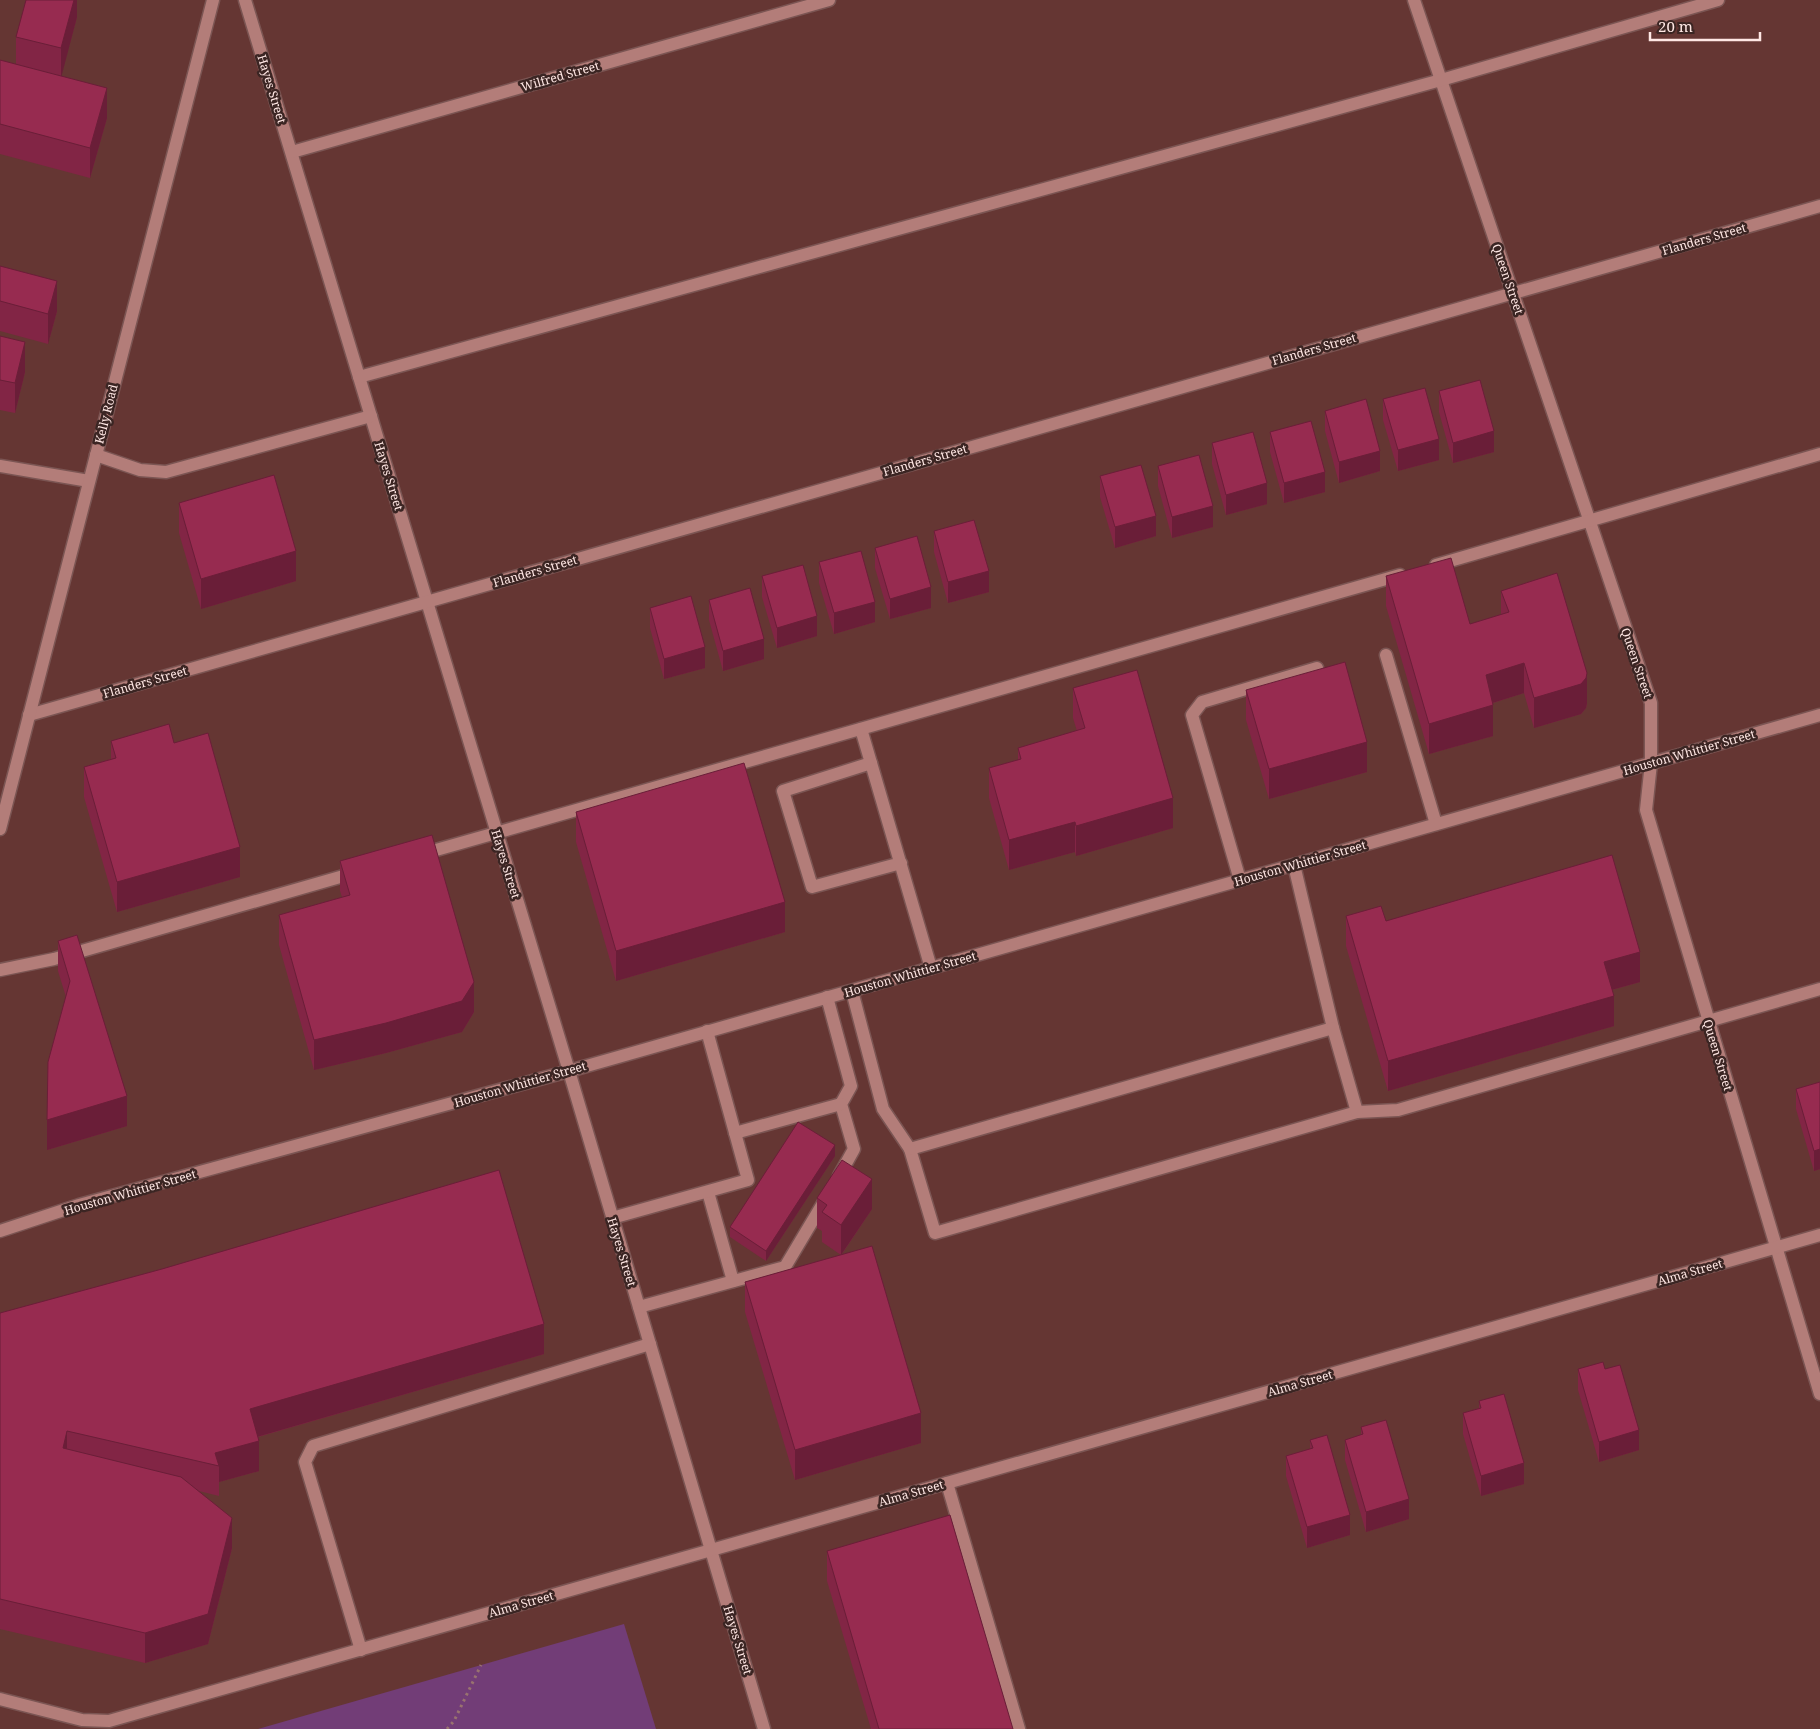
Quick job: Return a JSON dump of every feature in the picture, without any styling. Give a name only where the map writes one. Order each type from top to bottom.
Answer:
[{"type":"street","name":"Kelly Road","points":[[0,829],[213,0]]},
{"type":"street","name":"Hayes Street","points":[[245,0],[569,1071],[764,1729]]},
{"type":"street","name":"Wilfred Street","points":[[292,152],[829,0]]},
{"type":"street","name":"Queen Street","points":[[1414,0],[1651,703],[1651,763],[1646,810],[1820,1394]]},
{"type":"street","points":[[359,376],[1441,80],[1718,0]]},
{"type":"street","name":"Flanders Street","points":[[29,715],[1820,206]]},
{"type":"street","points":[[96,455],[140,470],[166,472],[371,416]]},
{"type":"street","points":[[412,857],[1820,454]]},
{"type":"street","points":[[0,466],[89,481]]},
{"type":"street","points":[[1386,655],[1436,824]]},
{"type":"street","points":[[1240,880],[1192,715],[1202,702],[1318,668]]},
{"type":"street","name":"Houston Whittier Street","points":[[0,1231],[79,1206],[569,1071],[1820,715]]},
{"type":"street","points":[[861,729],[931,968]]},
{"type":"street","points":[[871,763],[783,791],[812,887],[901,863]]},
{"type":"street","points":[[1294,865],[1334,1028],[1357,1112]]},
{"type":"street","points":[[0,970],[54,959],[365,870]]},
{"type":"street","points":[[852,991],[883,1109],[910,1149],[935,1233],[1357,1112],[1398,1110],[1820,989]]},
{"type":"street","points":[[639,1307],[785,1267],[854,1149],[841,1104],[851,1086],[827,997]]},
{"type":"street","points":[[910,1149],[1334,1028]]},
{"type":"street","points":[[612,1218],[748,1180],[707,1031]]},
{"type":"street","points":[[735,1133],[841,1104]]},
{"type":"street","points":[[708,1192],[734,1281]]},
{"type":"street","name":"Alma Street","points":[[0,1699],[82,1720],[109,1721],[1820,1235]]},
{"type":"street","points":[[361,1650],[305,1462],[313,1446],[650,1344]]},
{"type":"street","points":[[946,1483],[1019,1729]]},
{"type":"path","points":[[447,1729],[454,1721],[481,1665]]},
{"type":"shaded area","points":[[624,1624],[656,1729],[258,1729]]},
{"type":"building","points":[[26,0],[74,0],[61,48],[16,37]]},
{"type":"building","points":[[0,60],[107,88],[90,148],[0,124]]},
{"type":"building","points":[[0,266],[57,281],[48,314],[0,301]]},
{"type":"building","points":[[0,336],[25,342],[15,383],[0,380]]},
{"type":"building","points":[[1480,380],[1494,431],[1453,443],[1439,391]]},
{"type":"building","points":[[1425,388],[1439,439],[1398,450],[1383,399]]},
{"type":"building","points":[[1366,399],[1380,451],[1339,462],[1325,411]]},
{"type":"building","points":[[1311,421],[1325,472],[1284,483],[1270,432]]},
{"type":"building","points":[[1253,432],[1267,483],[1226,495],[1212,443]]},
{"type":"building","points":[[1199,455],[1213,506],[1172,517],[1158,466]]},
{"type":"building","points":[[1141,465],[1156,516],[1115,527],[1100,476]]},
{"type":"building","points":[[274,475],[296,551],[201,579],[179,503]]},
{"type":"building","points":[[974,520],[989,571],[948,582],[934,531]]},
{"type":"building","points":[[917,536],[931,587],[890,599],[875,548]]},
{"type":"building","points":[[861,551],[875,602],[834,613],[819,562]]},
{"type":"building","points":[[1451,558],[1470,624],[1509,612],[1501,591],[1557,573],[1587,673],[1586,678],[1581,684],[1534,698],[1524,663],[1486,675],[1493,705],[1429,724],[1386,576]]},
{"type":"building","points":[[803,565],[817,616],[777,628],[762,576]]},
{"type":"building","points":[[750,588],[764,639],[723,651],[709,600]]},
{"type":"building","points":[[691,596],[705,647],[664,659],[650,608]]},
{"type":"building","points":[[1345,662],[1367,742],[1269,769],[1246,690]]},
{"type":"building","points":[[1137,670],[1173,798],[1076,826],[1075,822],[1009,840],[989,768],[1021,759],[1018,748],[1085,728],[1073,688]]},
{"type":"building","points":[[169,724],[174,743],[208,733],[240,847],[117,882],[84,767],[116,758],[111,741]]},
{"type":"building","points":[[744,763],[785,902],[616,951],[576,812]]},
{"type":"building","points":[[432,835],[474,982],[462,1001],[386,1023],[314,1040],[279,915],[350,895],[340,861]]},
{"type":"building","points":[[1612,855],[1640,952],[1604,962],[1614,996],[1388,1061],[1346,916],[1381,906],[1386,921]]},
{"type":"building","points":[[77,935],[127,1096],[47,1120],[48,1062],[70,981],[58,941]]},
{"type":"building","points":[[1820,1082],[1820,1149],[1814,1151],[1796,1089]]},
{"type":"building","points":[[798,1122],[835,1145],[766,1251],[730,1227]]},
{"type":"building","points":[[842,1160],[872,1179],[841,1225],[822,1212],[827,1205],[817,1198]]},
{"type":"building","points":[[499,1170],[544,1324],[250,1409],[259,1441],[215,1453],[219,1466],[67,1431],[63,1448],[181,1477],[232,1518],[208,1614],[145,1633],[0,1599],[0,1313],[162,1269]]},
{"type":"building","points":[[872,1246],[921,1413],[795,1450],[745,1282]]},
{"type":"building","points":[[1603,1362],[1605,1369],[1620,1365],[1639,1430],[1599,1442],[1578,1369]]},
{"type":"building","points":[[1504,1394],[1524,1463],[1481,1476],[1463,1413],[1481,1408],[1479,1401]]},
{"type":"building","points":[[1386,1420],[1409,1499],[1366,1512],[1345,1440],[1363,1434],[1361,1427]]},
{"type":"building","points":[[1327,1435],[1350,1515],[1307,1527],[1286,1456],[1313,1448],[1310,1440]]},
{"type":"building","points":[[950,1515],[1013,1729],[879,1729],[827,1551]]}]
